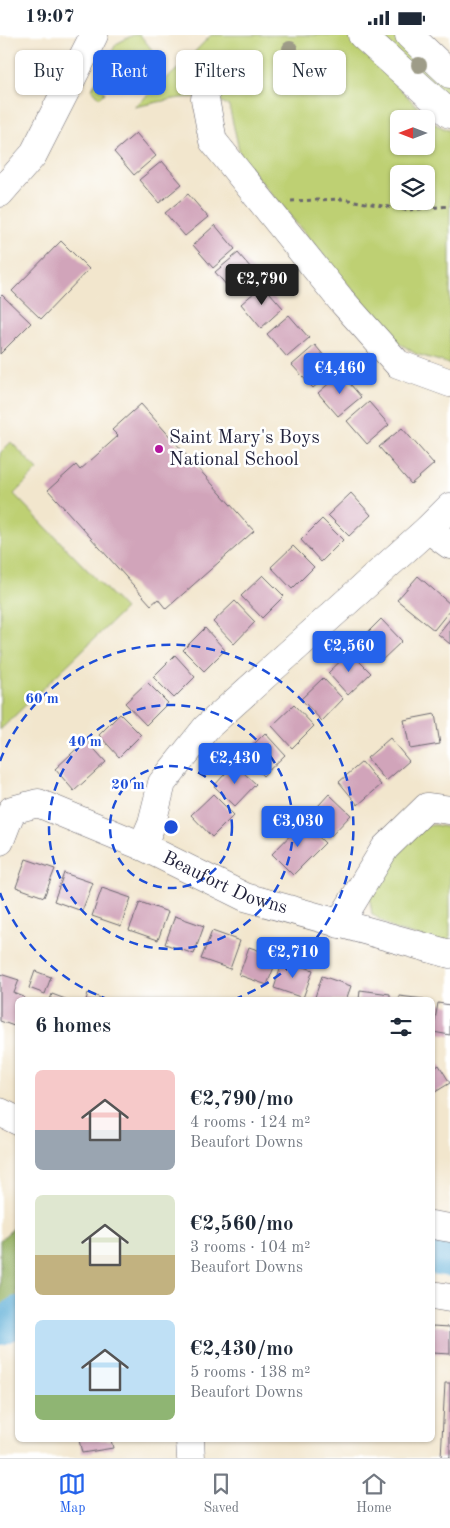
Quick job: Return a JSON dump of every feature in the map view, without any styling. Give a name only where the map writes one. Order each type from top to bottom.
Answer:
[{"type":"street","points":[[0,193],[32,155],[94,35]]},
{"type":"street","points":[[362,35],[450,114]]},
{"type":"street","points":[[409,35],[450,74]]},
{"type":"street","points":[[205,99],[213,141],[341,300],[398,365],[450,383]]},
{"type":"street","name":"Beaufort Downs","points":[[142,847],[152,823],[162,783],[206,728],[439,537],[450,507]]},
{"type":"street","name":"Beaufort Downs","points":[[0,841],[12,810],[38,803],[142,847],[245,897],[450,954]]},
{"type":"street","points":[[339,924],[385,848],[427,807],[450,810]]},
{"type":"street","points":[[0,1112],[15,1120]]},
{"type":"street","points":[[435,1226],[450,1228]]},
{"type":"street","points":[[435,1296],[450,1298]]},
{"type":"street","points":[[190,1442],[191,1458]]},
{"type":"path","points":[[288,202],[343,199],[406,210],[450,206]]},
{"type":"green space","points":[[133,35],[140,35],[152,50],[113,50],[116,44]]},
{"type":"green space","points":[[211,35],[348,35],[420,110],[390,110],[390,155],[435,155],[435,124],[450,131],[450,364],[416,354],[396,341],[241,158],[229,106],[219,101],[195,97],[134,107],[148,95],[166,95],[166,79],[176,70],[176,95],[263,95],[263,50],[196,50]]},
{"type":"green space","points":[[378,35],[403,35],[450,79],[450,102]]},
{"type":"green space","points":[[11,442],[38,470],[14,494],[125,609],[0,730],[0,453]]},
{"type":"green space","points":[[435,825],[450,828],[450,944],[395,930],[372,914],[369,894],[404,842],[422,826]]},
{"type":"green space","points":[[15,1227],[15,1334],[0,1345],[0,1240]]},
{"type":"building","points":[[136,133],[156,156],[134,175],[114,152]]},
{"type":"building","points":[[162,161],[182,184],[159,203],[139,180]]},
{"type":"building","points":[[188,194],[208,217],[185,236],[165,213]]},
{"type":"building","points":[[215,225],[235,249],[213,268],[193,245]]},
{"type":"building","points":[[61,241],[89,269],[41,319],[12,291]]},
{"type":"building","points":[[238,253],[258,276],[235,295],[215,272]]},
{"type":"building","points":[[263,285],[283,308],[261,328],[241,304]]},
{"type":"building","points":[[2,295],[31,323],[0,354],[0,297]]},
{"type":"building","points":[[289,315],[309,338],[287,357],[267,334]]},
{"type":"building","points":[[315,345],[335,369],[313,388],[292,365]]},
{"type":"building","points":[[341,373],[361,397],[338,416],[318,393]]},
{"type":"building","points":[[369,402],[389,425],[367,444],[347,421]]},
{"type":"building","points":[[141,404],[254,531],[166,609],[158,599],[151,605],[48,490],[76,465],[80,470],[118,436],[112,430]]},
{"type":"building","points":[[402,428],[434,464],[411,484],[379,447]]},
{"type":"building","points":[[351,493],[371,515],[349,536],[328,515]]},
{"type":"building","points":[[322,519],[343,540],[321,562],[301,540]]},
{"type":"building","points":[[293,546],[314,567],[292,589],[271,567]]},
{"type":"building","points":[[263,575],[284,596],[262,618],[241,596]]},
{"type":"building","points":[[418,576],[450,604],[450,610],[434,630],[397,600]]},
{"type":"building","points":[[235,601],[255,622],[234,644],[213,622]]},
{"type":"building","points":[[381,619],[402,641],[380,662],[359,641]]},
{"type":"building","points":[[450,619],[450,644],[438,634]]},
{"type":"building","points":[[205,628],[225,650],[204,671],[183,650]]},
{"type":"building","points":[[350,652],[371,673],[348,695],[328,673]]},
{"type":"building","points":[[175,655],[195,677],[174,698],[153,677]]},
{"type":"building","points":[[323,678],[343,699],[322,721],[301,699]]},
{"type":"building","points":[[147,682],[168,703],[146,725],[125,703]]},
{"type":"building","points":[[294,705],[314,726],[292,748],[272,726]]},
{"type":"building","points":[[120,714],[141,735],[119,757],[99,735]]},
{"type":"building","points":[[435,714],[440,744],[410,749],[404,720]]},
{"type":"building","points":[[265,733],[285,755],[263,776],[243,755]]},
{"type":"building","points":[[390,738],[409,761],[386,781],[367,758]]},
{"type":"building","points":[[86,740],[106,762],[74,791],[55,769]]},
{"type":"building","points":[[362,762],[381,785],[358,805],[339,782]]},
{"type":"building","points":[[234,764],[256,784],[235,806],[214,786]]},
{"type":"building","points":[[213,794],[234,815],[212,837],[191,815]]},
{"type":"building","points":[[329,794],[351,815],[330,837],[308,817]]},
{"type":"building","points":[[303,822],[325,843],[293,875],[272,854]]},
{"type":"building","points":[[26,859],[55,869],[44,897],[16,887]]},
{"type":"building","points":[[64,873],[93,883],[82,911],[54,901]]},
{"type":"building","points":[[102,888],[131,898],[121,926],[92,916]]},
{"type":"building","points":[[140,902],[168,912],[158,940],[129,930]]},
{"type":"building","points":[[175,916],[204,926],[194,954],[165,944]]},
{"type":"building","points":[[212,931],[240,941],[230,969],[201,959]]},
{"type":"building","points":[[249,947],[278,957],[267,985],[239,975]]},
{"type":"building","points":[[283,960],[313,970],[303,997],[274,988]]},
{"type":"building","points":[[35,971],[51,977],[45,994],[29,988]]},
{"type":"building","points":[[0,974],[19,980],[14,993],[24,997],[15,997],[14,1026],[0,1021]]},
{"type":"building","points":[[322,976],[351,986],[347,997],[315,997]]},
{"type":"building","points":[[360,990],[390,994],[390,997],[359,997]]},
{"type":"building","points":[[88,993],[98,997],[87,997]]},
{"type":"building","points":[[438,1003],[450,1005],[450,1035],[435,1032]]},
{"type":"building","points":[[439,1065],[450,1083],[435,1092],[435,1068]]},
{"type":"building","points":[[435,1326],[450,1327],[450,1354],[435,1353]]},
{"type":"building","points":[[445,1383],[450,1383],[450,1458],[441,1458]]},
{"type":"building","points":[[79,1442],[112,1442],[113,1448],[82,1453]]},
{"type":"waterway","points":[[435,1256],[450,1259]]},
{"type":"waterway","points":[[0,1327],[9,1323],[15,1317]]},
{"type":"place","name":"Saint Mary's Boys National School","points":[[159,449]]}]
